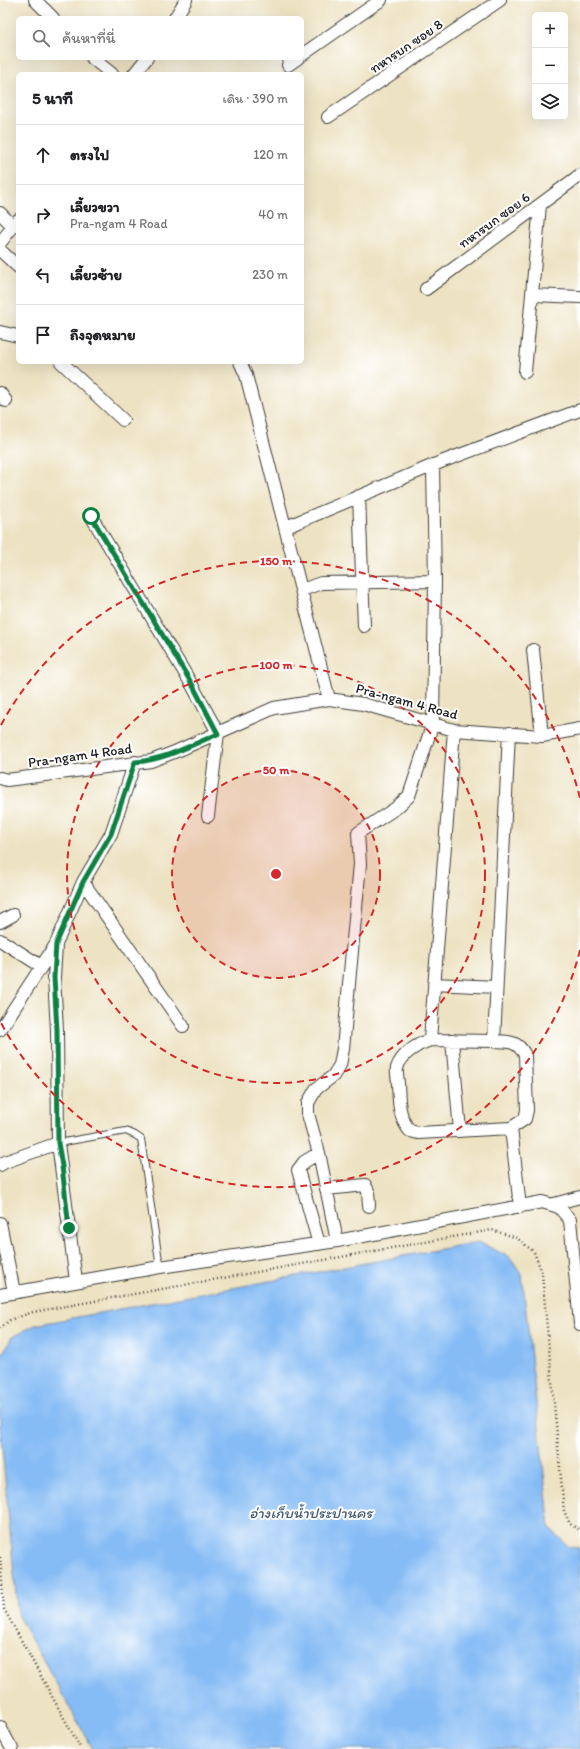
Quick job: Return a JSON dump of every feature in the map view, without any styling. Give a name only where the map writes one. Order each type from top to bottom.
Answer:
[{"type":"street","points":[[35,0],[51,16]]},
{"type":"street","points":[[176,16],[186,0]]},
{"type":"street","points":[[304,54],[381,0]]},
{"type":"street","name":"ทหารบก ซอย 8","points":[[328,118],[500,0]]},
{"type":"street","points":[[94,60],[110,72]]},
{"type":"street","points":[[136,72],[145,60]]},
{"type":"street","name":"ทหารบก ซอย 6","points":[[426,289],[580,175]]},
{"type":"street","points":[[525,372],[540,205]]},
{"type":"street","points":[[0,213],[16,223],[0,243]]},
{"type":"street","points":[[0,250],[16,265]]},
{"type":"street","points":[[533,295],[580,297]]},
{"type":"street","points":[[0,332],[16,336]]},
{"type":"street","points":[[63,364],[123,420]]},
{"type":"street","points":[[241,364],[246,375],[286,527],[329,699]]},
{"type":"street","points":[[286,527],[433,466],[580,410]]},
{"type":"street","points":[[337,1241],[319,1153],[308,1114],[308,1104],[316,1089],[333,1076],[340,1065],[343,1050],[360,864],[358,833],[396,808],[409,796],[433,723],[435,581],[433,466]]},
{"type":"street","points":[[359,496],[364,626]]},
{"type":"street","points":[[91,516],[192,684],[218,734],[208,816]]},
{"type":"street","points":[[302,590],[321,583],[435,581]]},
{"type":"street","points":[[533,650],[542,736]]},
{"type":"street","name":"Pra-ngam 4 Road","points":[[0,778],[7,780],[151,761],[177,752],[274,708],[329,699],[363,704],[454,730],[542,736],[566,733],[580,729]]},
{"type":"street","points":[[430,1040],[454,730]]},
{"type":"street","points":[[494,1041],[509,733]]},
{"type":"street","points":[[0,1030],[56,944],[83,882],[111,834],[135,762]]},
{"type":"street","points":[[83,882],[183,1026]]},
{"type":"street","points":[[0,922],[13,915]]},
{"type":"street","points":[[0,940],[41,966]]},
{"type":"street","points":[[56,944],[54,977],[57,1030],[58,1143],[76,1281]]},
{"type":"street","points":[[434,984],[496,987]]},
{"type":"street","points":[[430,1040],[512,1042],[520,1047],[525,1055],[527,1110],[525,1119],[511,1128],[418,1133],[410,1131],[402,1118],[399,1108],[397,1068],[403,1058],[415,1046],[430,1040]]},
{"type":"street","points":[[452,1040],[460,1131]]},
{"type":"street","points":[[511,1128],[520,1207]]},
{"type":"street","points":[[0,1165],[58,1143]]},
{"type":"street","points":[[319,1153],[304,1162],[298,1170],[319,1244]]},
{"type":"street","points":[[326,1189],[365,1185],[368,1190],[369,1206]]},
{"type":"street","points":[[554,1204],[580,1197]]},
{"type":"street","points":[[0,1295],[160,1267],[337,1241],[542,1202],[554,1204],[559,1207],[570,1220],[580,1324]]},
{"type":"street","points":[[0,1223],[14,1292]]},
{"type":"street","points":[[0,1727],[12,1749]]},
{"type":"lane","points":[[58,1143],[126,1131],[135,1134],[140,1139],[160,1267]]},
{"type":"path","points":[[0,1328],[10,1320],[33,1312],[492,1230],[518,1238],[534,1252],[542,1272],[564,1511],[570,1524],[580,1530]]},
{"type":"path","points":[[0,1557],[4,1609],[81,1749]]},
{"type":"water","name":"อ่างเก็บน้ำประปานคร","points":[[478,1242],[510,1257],[522,1275],[550,1528],[569,1547],[580,1548],[580,1749],[93,1749],[18,1616],[0,1426],[0,1358],[12,1337],[35,1325]]},
{"type":"route","points":[[69,1228],[58,1143],[57,1030],[54,977],[56,944],[83,882],[111,834],[135,762],[151,761],[177,752],[218,734],[192,684],[91,516]]}]
